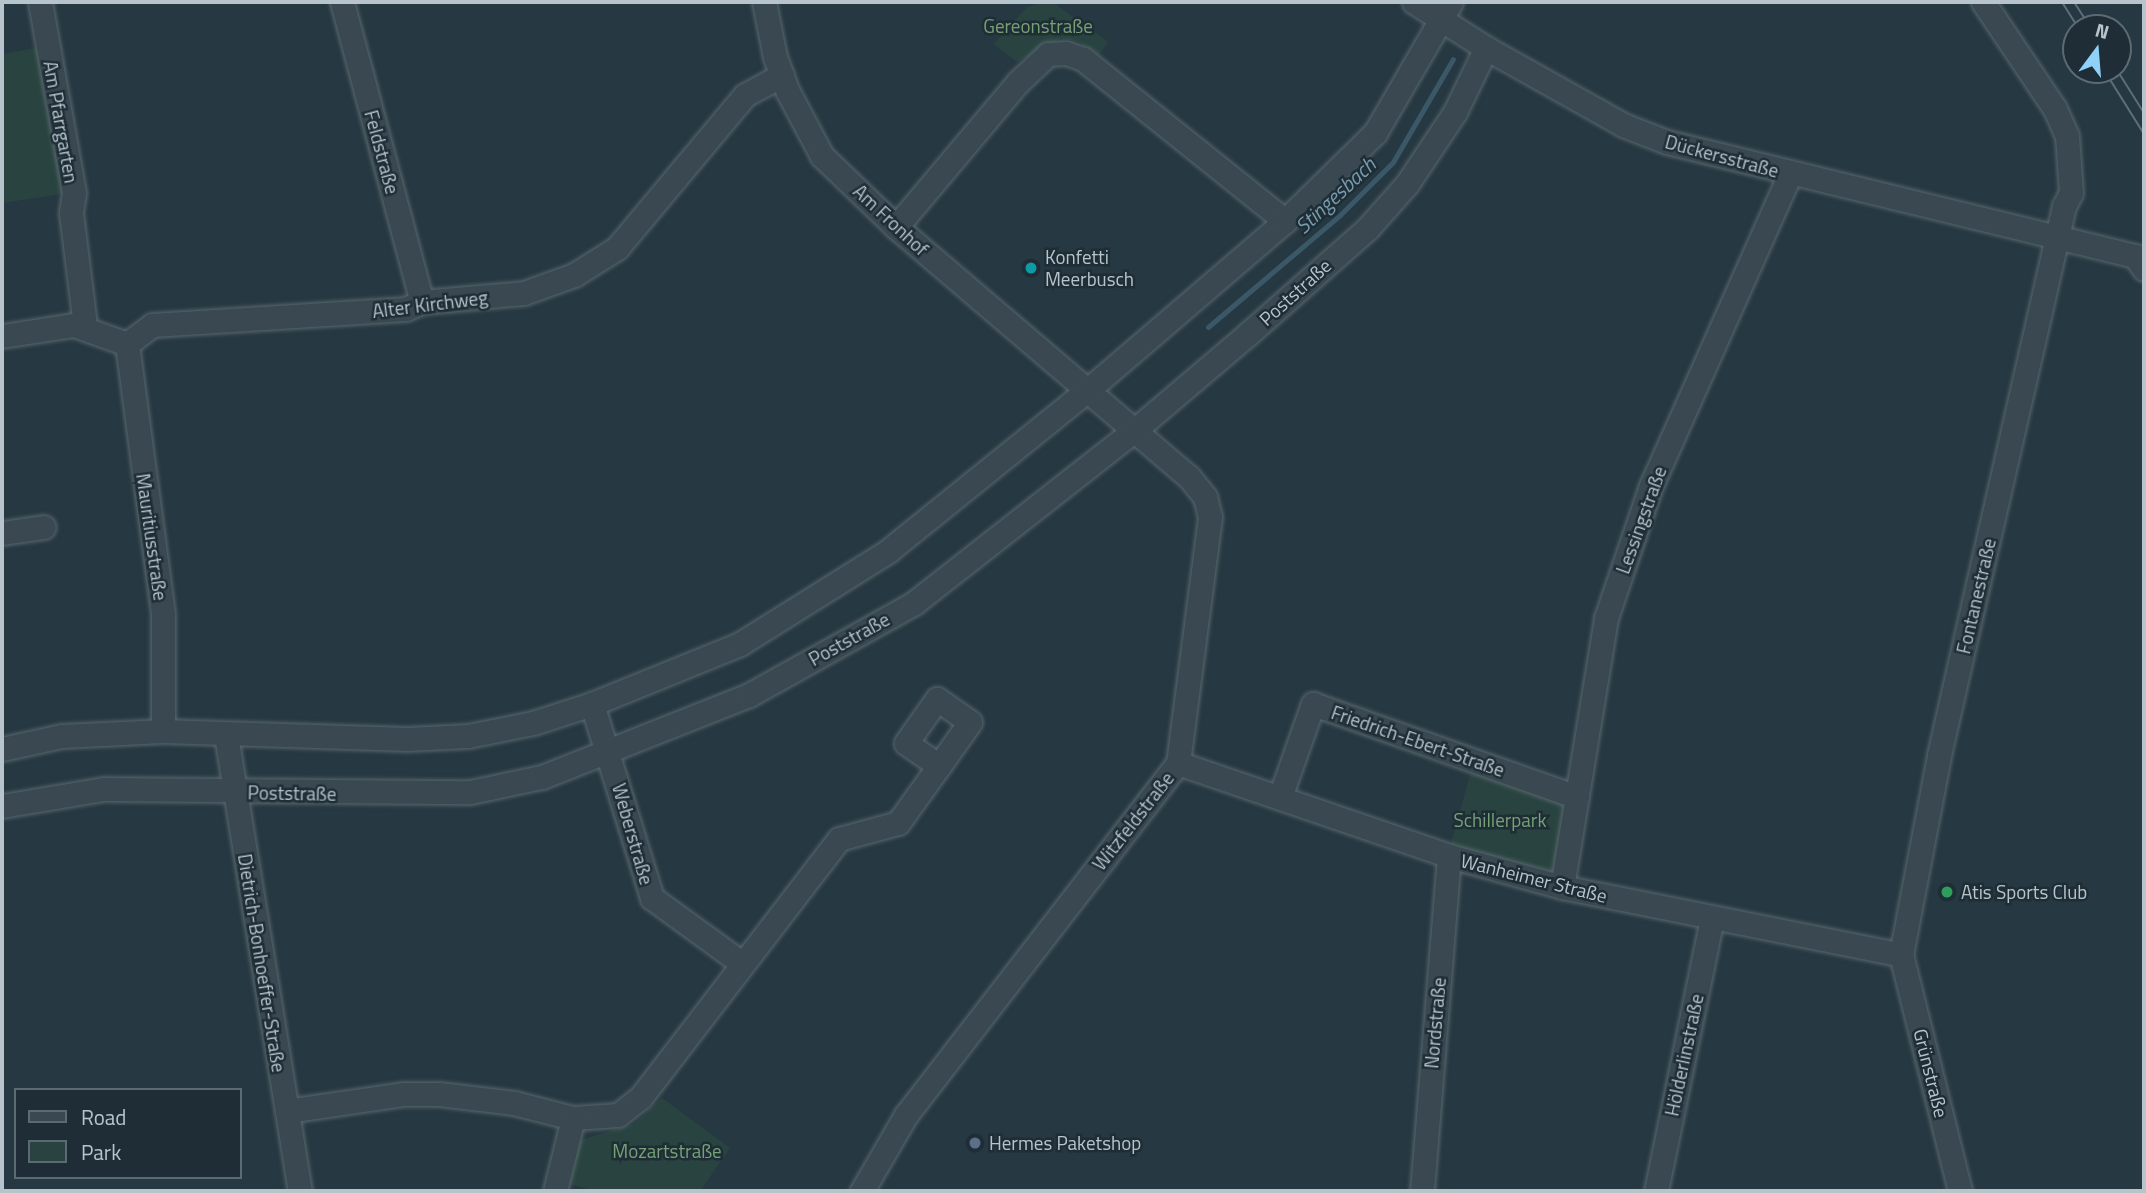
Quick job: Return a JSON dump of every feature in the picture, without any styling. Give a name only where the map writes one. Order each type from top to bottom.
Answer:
[{"type":"street","name":"Am Pfarrgarten","points":[[40,2],[74,193],[71,213],[85,326]]},
{"type":"street","name":"Feldstraße","points":[[342,2],[422,302]]},
{"type":"street","name":"Dückersstraße","points":[[1414,2],[1446,11],[1486,48],[1623,124],[1705,154],[2135,256],[2144,269]]},
{"type":"street","name":"Fontanestraße","points":[[1901,954],[1939,755],[2064,206],[2071,192],[2067,135],[1983,2]]},
{"type":"street","name":"Am Fronhof","points":[[769,3],[782,75],[800,120],[822,156],[896,228],[1089,389]]},
{"type":"street","points":[[2,749],[62,736],[163,731],[226,735],[468,736],[533,723],[592,704],[740,644],[888,551],[1089,389],[1285,221],[1375,134],[1446,11]]},
{"type":"street","name":"Poststraße","points":[[2,806],[104,789],[234,793],[470,792],[542,777],[610,754],[749,695],[914,603],[1136,429],[1367,229],[1408,184],[1455,113],[1486,48]]},
{"type":"street","points":[[896,228],[1018,82],[1048,54],[1066,53],[1083,59],[1285,221]]},
{"type":"street","name":"Alter Kirchweg","points":[[127,344],[152,325],[405,309],[422,302],[524,293],[574,275],[617,248],[745,95],[782,75]]},
{"type":"street","name":"Lessingstraße","points":[[1562,887],[1606,618],[1651,486],[1790,174]]},
{"type":"street","points":[[2,337],[85,326],[127,344]]},
{"type":"street","name":"Mauritiusstraße","points":[[127,344],[163,615],[163,731]]},
{"type":"street","name":"Witzfeldstraße","points":[[862,1191],[906,1115],[1178,763],[1210,517],[1205,497],[1189,477],[1089,389]]},
{"type":"street","points":[[2,533],[44,527]]},
{"type":"street","name":"Weberstraße","points":[[592,704],[610,754],[652,898],[743,964]]},
{"type":"street","name":"Friedrich-Ebert-Straße","points":[[1280,797],[1313,704],[1577,797]]},
{"type":"street","name":"Dietrich-Bonhoeffer-Straße","points":[[226,735],[300,1191]]},
{"type":"street","name":"Wanheimer Straße","points":[[1178,763],[1448,856],[1562,887],[1901,954]]},
{"type":"street","points":[[286,1111],[403,1094],[439,1094],[514,1103],[573,1118],[618,1115],[641,1097],[839,839],[898,824],[939,766]]},
{"type":"street","name":"Nordstraße","points":[[1422,1191],[1448,856]]},
{"type":"street","name":"Hölderlinstraße","points":[[1656,1191],[1712,918]]},
{"type":"street","name":"Grünstraße","points":[[1901,954],[1960,1191]]},
{"type":"street","points":[[555,1191],[573,1118]]},
{"type":"green space","name":"Gereonstraße","points":[[1052,2],[1108,42],[1099,55],[1078,41],[1060,39],[1017,62],[994,44],[1027,7]]},
{"type":"green space","points":[[42,47],[69,193],[2,203],[2,54]]},
{"type":"green space","name":"Schillerpark","points":[[1472,767],[1569,801],[1556,876],[1450,847]]},
{"type":"green space","name":"Mozartstraße","points":[[662,1098],[730,1148],[700,1191],[596,1191],[565,1183],[577,1141],[634,1124]]},
{"type":"waterway","name":"Stingesbach","points":[[1208,327],[1340,215],[1393,162],[1453,59]]},
{"type":"tram line","points":[[2062,2],[2069,14]]},
{"type":"tram line","points":[[2074,2],[2082,14]]},
{"type":"tram line","points":[[2113,84],[2144,134]]},
{"type":"tram line","points":[[2126,84],[2144,113]]},
{"type":"place","name":"Konfetti Meerbusch","points":[[1031,268]]},
{"type":"place","name":"Atis Sports Club","points":[[1947,892]]},
{"type":"place","name":"Hermes Paketshop","points":[[975,1143]]}]
